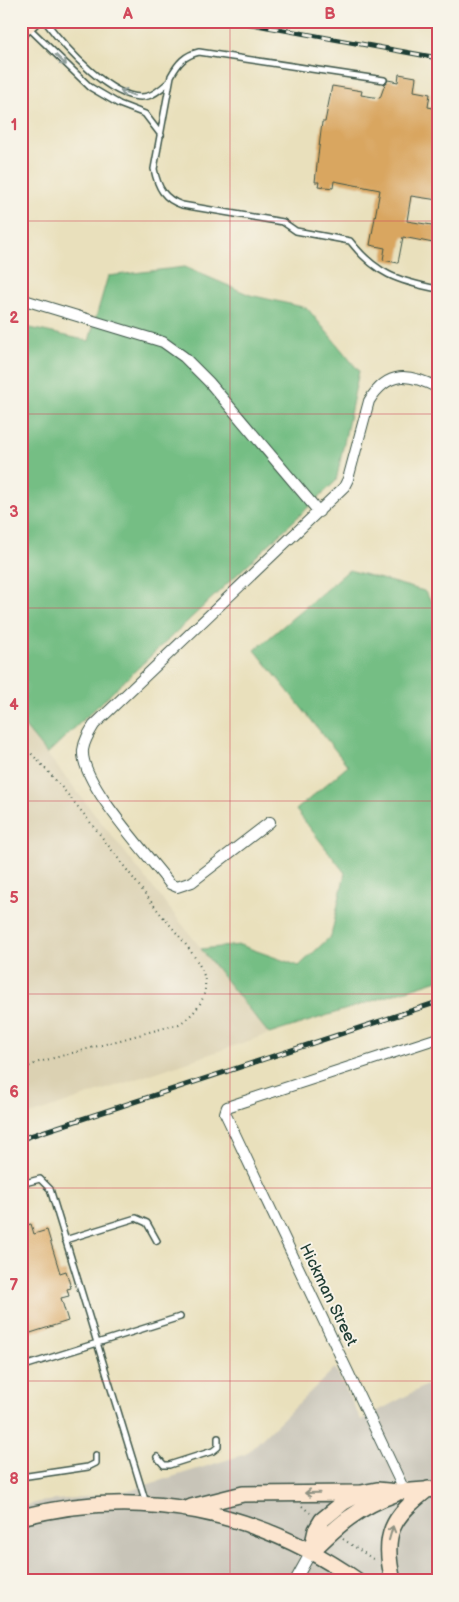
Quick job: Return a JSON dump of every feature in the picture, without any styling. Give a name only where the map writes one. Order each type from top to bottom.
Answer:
[{"type":"main road","points":[[187,1508],[243,1494],[361,1493],[377,1490],[402,1492],[433,1489]]},
{"type":"main road","points":[[393,1581],[387,1549],[391,1530],[398,1515],[406,1506],[433,1489]]},
{"type":"main road","points":[[311,1552],[343,1521],[364,1507],[402,1492]]},
{"type":"main road","points":[[311,1552],[316,1530],[322,1520],[344,1502],[361,1493]]},
{"type":"main road","points":[[21,1516],[95,1504],[146,1503],[187,1508],[221,1515],[264,1530],[311,1552],[358,1581]]},
{"type":"street","points":[[21,299],[164,342],[184,357],[209,382],[319,512]]},
{"type":"street","points":[[270,822],[192,882],[177,887],[170,884],[96,789],[88,774],[84,750],[87,737],[94,725],[335,497],[348,479],[370,401],[376,391],[386,382],[399,377],[411,376],[438,388]]},
{"type":"street","name":"Hickman Street","points":[[402,1492],[237,1140],[225,1110],[242,1102],[438,1038]]},
{"type":"street","points":[[295,1581],[311,1552]]},
{"type":"lane","points":[[45,21],[72,54],[93,73],[120,91],[134,96],[146,97],[170,81]]},
{"type":"lane","points":[[27,26],[90,87],[119,104],[145,114],[161,135]]},
{"type":"lane","points":[[384,80],[199,52],[191,54],[177,65],[170,81],[154,170],[159,187],[170,201],[182,205],[283,222],[296,231],[350,241],[367,261],[389,276],[438,288]]},
{"type":"lane","points":[[21,1184],[40,1179],[45,1182],[98,1343],[146,1503]]},
{"type":"lane","points":[[65,1240],[136,1218],[147,1223],[157,1241]]},
{"type":"lane","points":[[21,1367],[180,1317]]},
{"type":"lane","points":[[157,1457],[164,1465],[176,1463],[213,1451],[218,1447],[218,1438]]},
{"type":"lane","points":[[21,1477],[88,1467],[96,1463],[96,1455]]},
{"type":"path","points":[[21,743],[123,864],[186,947],[200,967],[206,980],[205,991],[200,1005],[190,1018],[179,1024],[39,1062],[21,1070]]},
{"type":"path","points":[[298,1503],[317,1518]]},
{"type":"path","points":[[338,1536],[377,1562]]},
{"type":"shaded area","points":[[21,722],[47,754],[269,1034],[21,1118]]},
{"type":"shaded area","points":[[335,1368],[361,1420],[438,1379],[438,1581],[21,1581],[21,1507],[39,1502],[120,1493],[246,1454]]},
{"type":"green space","points":[[185,267],[250,295],[307,308],[359,371],[336,481],[47,754],[21,722],[21,326],[89,341],[108,276]]},
{"type":"green space","points":[[349,570],[424,591],[438,609],[438,980],[269,1034],[201,949],[240,945],[299,966],[331,936],[345,873],[296,810],[348,766],[255,650]]},
{"type":"building","points":[[399,74],[416,77],[414,91],[430,94],[428,107],[438,109],[438,200],[411,196],[407,221],[438,226],[438,244],[403,237],[398,263],[383,260],[385,248],[370,245],[380,190],[334,181],[333,188],[318,186],[319,182],[315,182],[322,122],[325,122],[332,86],[362,91],[361,95],[380,98],[388,80],[398,82]]},
{"type":"building","points":[[31,1224],[34,1234],[47,1230],[60,1273],[66,1271],[71,1288],[67,1289],[69,1296],[61,1298],[68,1321],[21,1336],[21,1239],[26,1238],[23,1226]]},
{"type":"railway","points":[[234,21],[438,58]]},
{"type":"railway","points":[[21,1139],[438,1002]]}]
